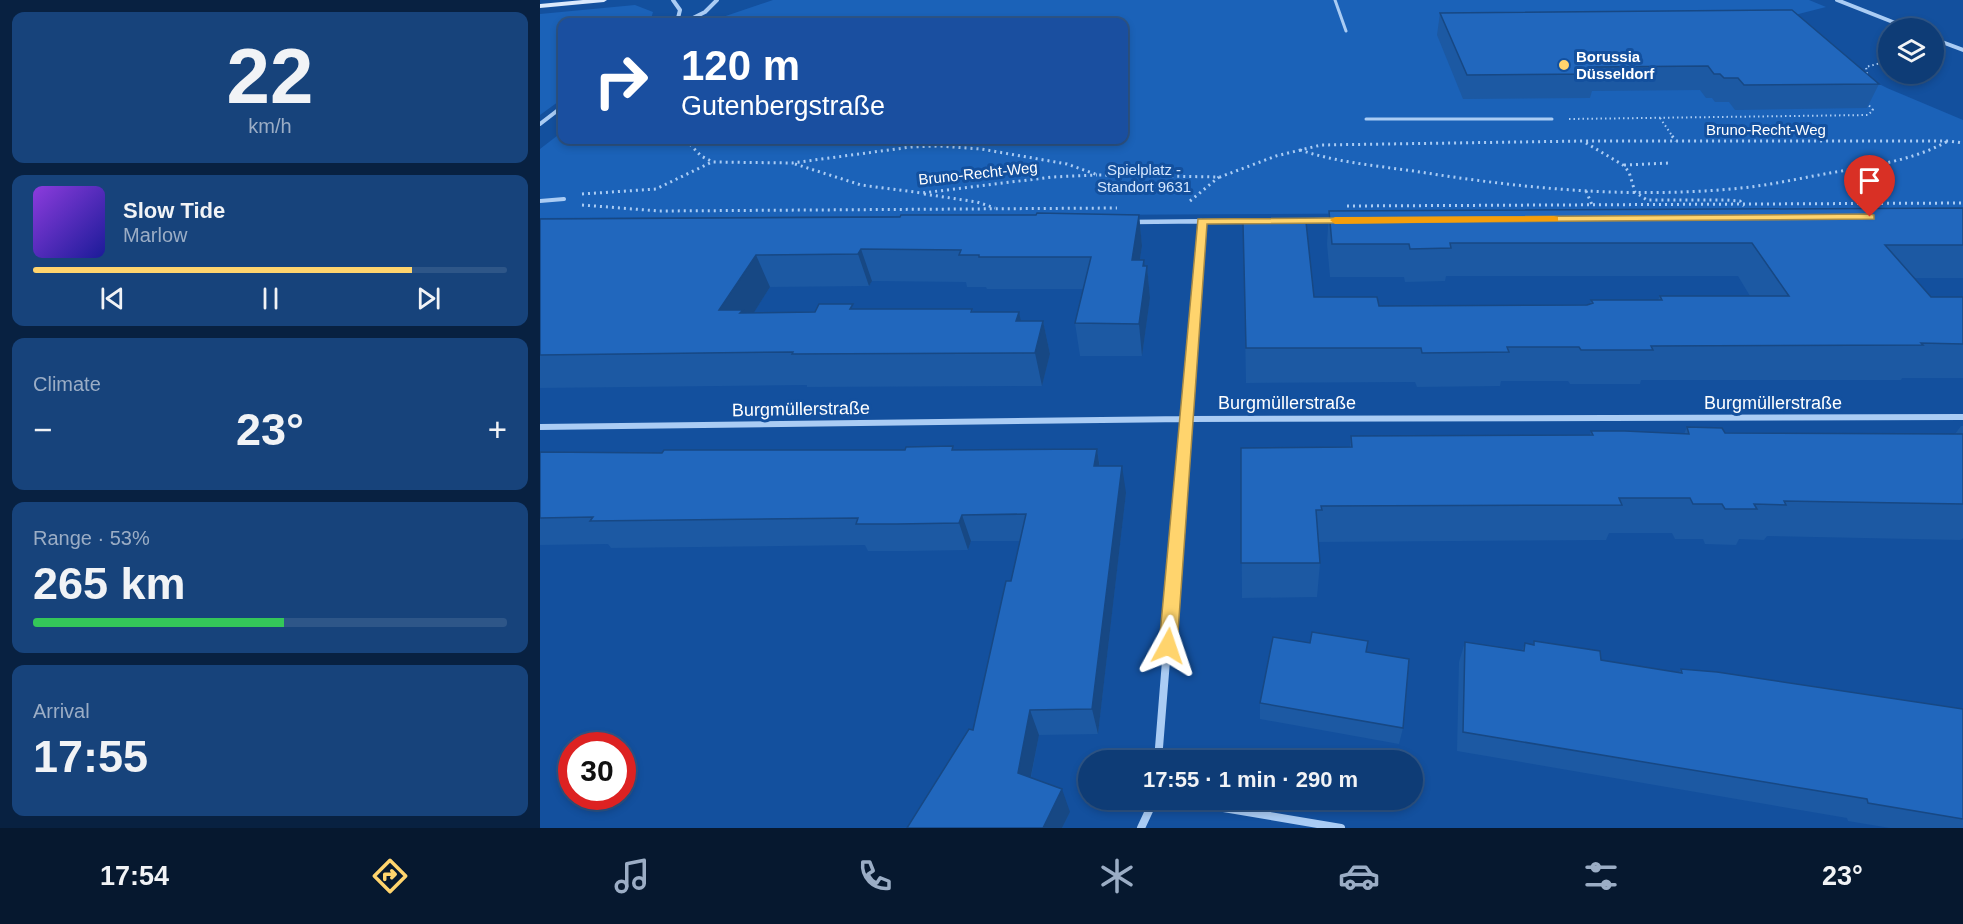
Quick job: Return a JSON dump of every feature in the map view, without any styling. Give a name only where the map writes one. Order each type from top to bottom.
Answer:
[{"type":"street","points":[[540,6],[604,0]]},
{"type":"street","points":[[673,0],[680,5],[678,18]]},
{"type":"street","points":[[693,18],[705,12],[717,0]]},
{"type":"street","points":[[1837,0],[1883,18]]},
{"type":"street","points":[[1944,43],[1963,50]]},
{"type":"street","points":[[540,124],[558,110]]},
{"type":"street","points":[[1127,222],[1342,220]]},
{"type":"street","points":[[1159,750],[1202,221]]},
{"type":"street","name":"Burgmüllerstraße","points":[[540,427],[1187,419],[1963,417]]},
{"type":"street","points":[[1141,828],[1149,810]]},
{"type":"street","points":[[1235,810],[1341,828]]},
{"type":"lane","points":[[1335,0],[1346,31]]},
{"type":"lane","points":[[1366,119],[1552,119]]},
{"type":"lane","points":[[540,201],[564,200]]},
{"type":"path","points":[[1857,76],[1867,73],[1866,67],[1878,64]]},
{"type":"path","points":[[1552,119],[1868,115],[1873,110],[1860,94]]},
{"type":"path","points":[[1660,118],[1677,141]]},
{"type":"path","points":[[1584,141],[1623,165],[1629,172],[1635,192],[1647,200],[1740,201],[1746,208]]},
{"type":"path","name":"Bruno-Recht-Weg","points":[[792,163],[861,185],[922,193],[1062,176],[1220,177],[1299,149],[1321,145],[1584,141],[1949,141],[1963,143]]},
{"type":"path","points":[[1299,149],[1349,162],[1501,184],[1586,191],[1635,192],[1742,188],[1894,161],[1931,152],[1949,141]]},
{"type":"path","points":[[608,144],[691,144],[701,156],[713,162]]},
{"type":"path","name":"Bruno-Recht-Weg","points":[[564,200],[588,192],[656,189],[713,162],[792,163],[911,147],[964,146],[1067,164],[1098,175]]},
{"type":"path","points":[[1623,165],[1670,163]]},
{"type":"path","points":[[1586,191],[1596,212]]},
{"type":"path","points":[[922,193],[948,200],[977,202],[999,210]]},
{"type":"green space","name":"Spielplatz - Standort 9631","points":[[773,0],[1809,0],[1826,7],[1759,24],[1878,84],[1963,120],[1963,210],[540,218],[540,149],[558,135],[558,144],[1128,144],[1128,18],[720,18]]},
{"type":"green space","points":[[635,5],[653,12],[651,18],[558,18],[558,102],[540,115],[540,14]]},
{"type":"building","points":[[1792,10],[1879,84],[1744,85],[1738,78],[1724,78],[1720,74],[1714,74],[1708,66],[1591,67],[1596,74],[1467,75],[1440,13]]},
{"type":"building","points":[[1963,208],[1963,245],[1885,245],[1931,297],[1963,297],[1963,344],[1651,346],[1653,350],[1507,347],[1509,352],[1422,353],[1421,348],[1246,348],[1243,223],[1306,222],[1314,297],[1377,297],[1379,306],[1587,305],[1593,303],[1591,300],[1662,300],[1660,296],[1789,296],[1752,243],[1450,243],[1451,248],[1410,249],[1409,244],[1332,244],[1329,211]]},
{"type":"building","points":[[1037,213],[1139,215],[1132,260],[1144,260],[1143,266],[1147,266],[1139,324],[1075,323],[1091,257],[979,257],[979,255],[959,255],[961,250],[861,249],[858,254],[756,255],[719,310],[743,310],[740,313],[815,312],[819,304],[853,304],[850,309],[972,309],[971,312],[1019,312],[1016,321],[1043,321],[1035,353],[792,354],[793,352],[540,355],[540,219],[900,217],[901,215],[1036,215]]},
{"type":"building","points":[[1687,427],[1722,428],[1725,433],[1963,434],[1963,504],[1784,501],[1786,505],[1754,504],[1757,509],[1725,509],[1722,504],[1693,504],[1690,498],[1619,498],[1622,505],[1321,506],[1322,510],[1316,510],[1320,563],[1241,563],[1241,448],[1352,447],[1351,436],[1593,435],[1591,431],[1689,434]]},
{"type":"building","points":[[953,446],[952,450],[1097,449],[1094,466],[1122,466],[1092,709],[1030,710],[1018,773],[1062,789],[1043,828],[907,828],[969,729],[973,730],[1006,581],[1011,581],[1026,514],[962,515],[959,523],[897,524],[856,524],[858,518],[590,521],[593,517],[540,518],[540,452],[905,450],[906,447]]},
{"type":"building","points":[[1312,632],[1368,641],[1366,652],[1409,659],[1403,728],[1260,703],[1273,637],[1310,643]]},
{"type":"building","points":[[1534,641],[1600,651],[1601,660],[1682,673],[1681,669],[1717,672],[1963,709],[1963,819],[1868,803],[1867,799],[1463,732],[1465,642],[1524,651],[1525,643],[1534,645]]},
{"type":"slow traffic","points":[[1335,220],[1554,219]]},
{"type":"place","name":"Borussia Düsseldorf","points":[[1564,65]]},
{"type":"route","points":[[1168,646],[1202,221],[1870,217]]}]
